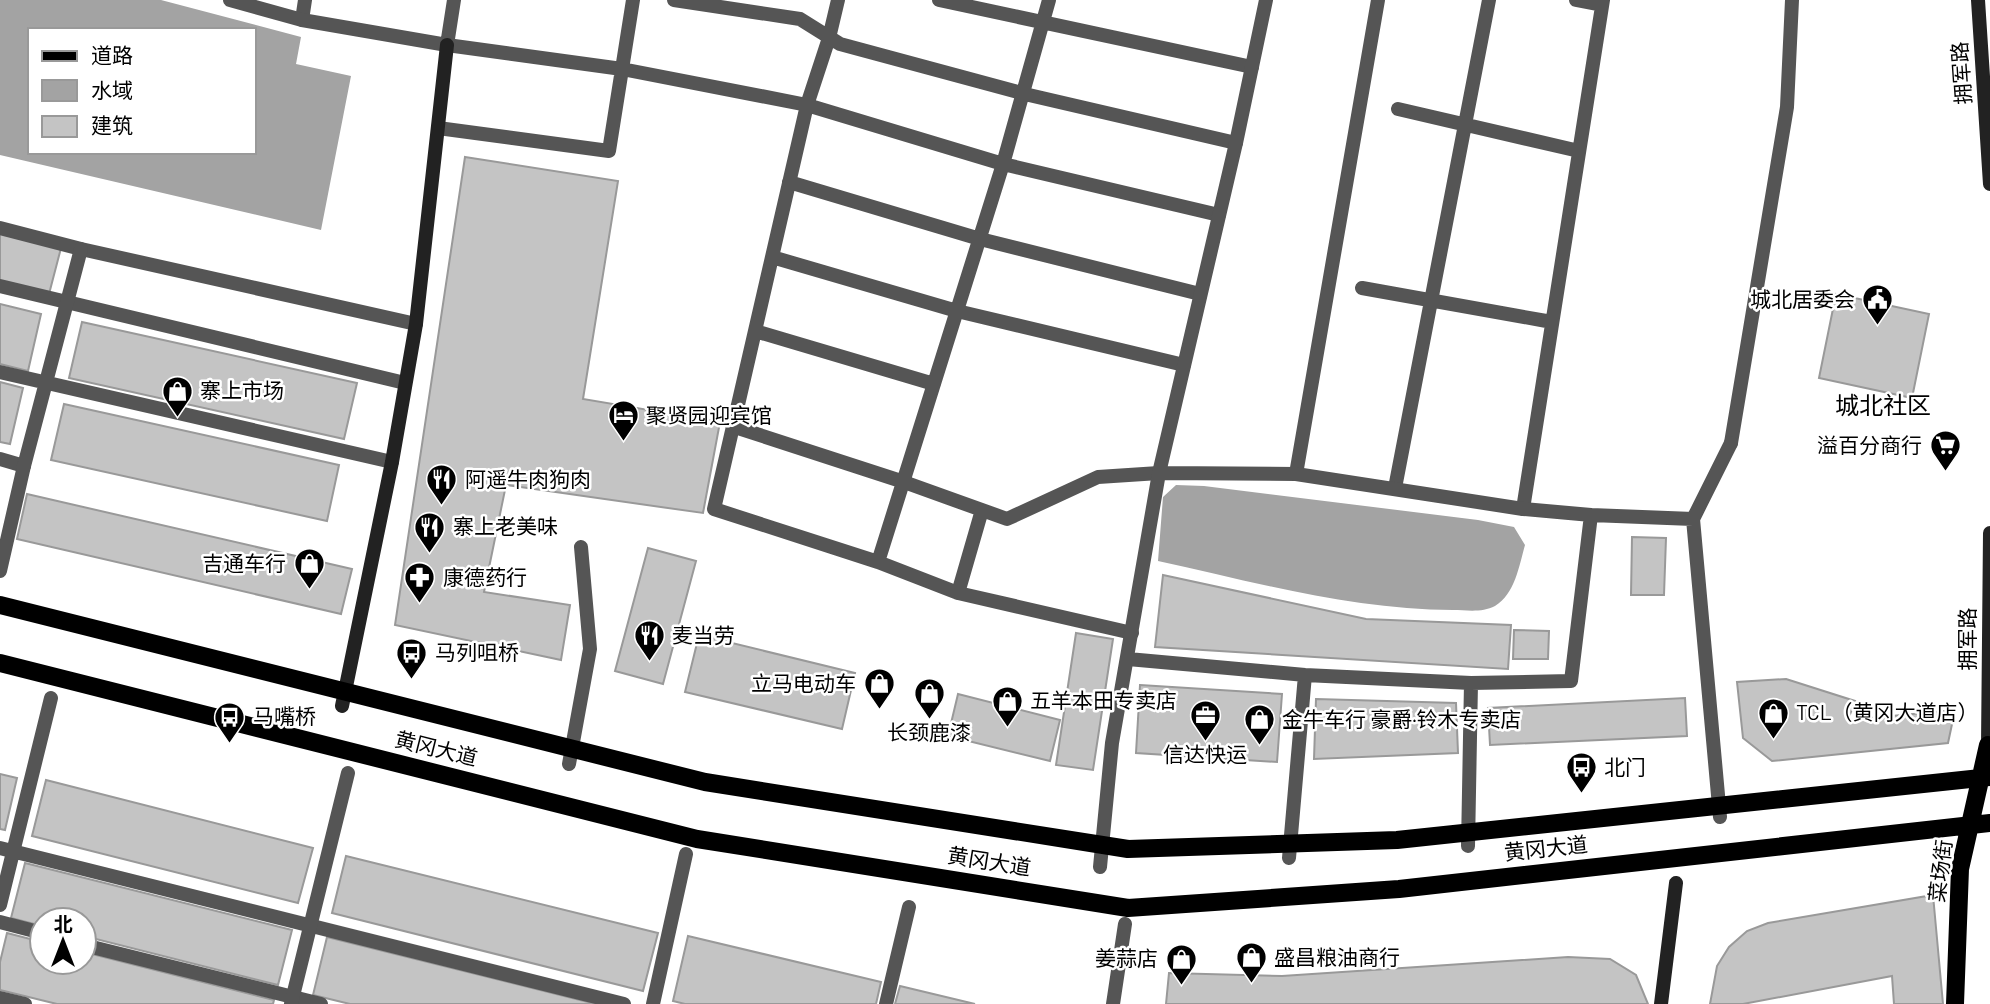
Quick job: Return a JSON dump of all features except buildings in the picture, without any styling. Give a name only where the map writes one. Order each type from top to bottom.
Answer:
[{"type":"main road","name":"黄冈大道","points":[[0,605],[705,782],[1128,849],[1397,840],[1985,778]]},
{"type":"main road","name":"黄冈大道","points":[[0,663],[696,839],[1128,908],[1399,888],[1990,823]]},
{"type":"main road","name":"菜场街","points":[[1955,1004],[1960,869],[1985,778],[1988,745]]},
{"type":"street","points":[[230,0],[302,20],[447,45],[622,69],[807,105],[1003,164],[1219,215]]},
{"type":"street","points":[[302,20],[305,0]]},
{"type":"street","points":[[342,706],[392,462],[416,324],[454,0]]},
{"type":"street","points":[[438,128],[609,151],[633,0]]},
{"type":"street","points":[[674,0],[800,19],[839,44],[1023,94],[1236,143]]},
{"type":"street","points":[[838,0],[830,38],[807,105],[714,509],[878,562],[958,593],[1132,634]]},
{"type":"street","points":[[939,0],[1252,67]]},
{"type":"street","points":[[878,562],[1003,164],[1049,0]]},
{"type":"street","points":[[1100,867],[1112,743],[1159,473],[1236,143],[1266,0]]},
{"type":"street","points":[[1296,474],[1378,0]]},
{"type":"street","points":[[1395,488],[1489,0]]},
{"type":"street","points":[[1523,509],[1603,2],[1576,0]]},
{"type":"street","points":[[1720,817],[1693,519],[1731,443],[1787,107],[1793,0]]},
{"type":"street","name":"拥军路","points":[[1978,0],[1990,184]]},
{"type":"street","points":[[1398,108],[1579,151]]},
{"type":"street","points":[[789,182],[980,239],[1200,295]]},
{"type":"street","points":[[0,228],[81,249],[416,324]]},
{"type":"street","points":[[0,571],[24,466],[81,249]]},
{"type":"street","points":[[772,257],[957,311],[1184,365]]},
{"type":"street","points":[[0,286],[405,383]]},
{"type":"street","points":[[1362,288],[1552,322]]},
{"type":"street","points":[[755,331],[934,384]]},
{"type":"street","points":[[0,372],[392,462]]},
{"type":"street","points":[[732,426],[1007,519],[1098,477],[1159,473],[1296,474],[1523,509],[1693,519]]},
{"type":"street","points":[[0,459],[24,466]]},
{"type":"street","points":[[958,593],[982,509]]},
{"type":"street","points":[[1128,659],[1305,675],[1471,683],[1571,681],[1591,515]]},
{"type":"street","name":"拥军路","points":[[1988,745],[1990,533]]},
{"type":"street","points":[[569,764],[590,649],[581,547]]},
{"type":"street","points":[[1289,858],[1305,675]]},
{"type":"street","points":[[1468,846],[1471,683]]},
{"type":"street","points":[[0,905],[51,698]]},
{"type":"street","points":[[291,1004],[348,773]]},
{"type":"street","points":[[0,848],[624,1004]]},
{"type":"street","points":[[653,1004],[687,854]]},
{"type":"street","points":[[1661,1004],[1676,883]]},
{"type":"street","points":[[886,1004],[909,907]]},
{"type":"street","points":[[0,922],[28,929]]},
{"type":"street","points":[[1113,1004],[1125,924]]},
{"type":"street","points":[[98,948],[321,1004]]},
{"type":"street","points":[[0,998],[25,1004]]},
{"type":"water","points":[[0,0],[161,0],[301,37],[296,64],[351,76],[321,230],[0,155]]},
{"type":"water","points":[[1176,485],[1204,486],[1478,520],[1514,527],[1525,545],[1512,587],[1502,601],[1485,610],[1416,609],[1341,600],[1158,561],[1163,497]]},
{"type":"place","name":"城北居委会","points":[[1878,327]]},
{"type":"place","name":"寨上市场","points":[[177,418]]},
{"type":"place","name":"聚贤园迎宾馆","points":[[623,443]]},
{"type":"place","name":"溢百分商行","points":[[1945,473]]},
{"type":"place","name":"阿遥牛肉狗肉","points":[[442,507]]},
{"type":"place","name":"寨上老美味","points":[[430,554]]},
{"type":"place","name":"吉通车行","points":[[309,591]]},
{"type":"place","name":"康德药行","points":[[420,605]]},
{"type":"place","name":"麦当劳","points":[[649,663]]},
{"type":"place","name":"马列咀桥","points":[[412,680]]},
{"type":"place","name":"立马电动车","points":[[879,711]]},
{"type":"place","name":"长颈鹿漆","points":[[929,720]]},
{"type":"place","name":"五羊本田专卖店","points":[[1007,728]]},
{"type":"place","name":"TCL（黄冈大道店）","points":[[1773,740]]},
{"type":"place","name":"信达快运","points":[[1205,742]]},
{"type":"place","name":"马嘴桥","points":[[230,744]]},
{"type":"place","name":"金牛车行 豪爵·铃木专卖店","points":[[1259,747]]},
{"type":"place","name":"北门","points":[[1581,795]]},
{"type":"place","name":"盛昌粮油商行","points":[[1251,985]]},
{"type":"place","name":"姜蒜店","points":[[1181,986]]},
{"type":"district","name":"城北社区","points":[[1883,406]]}]
